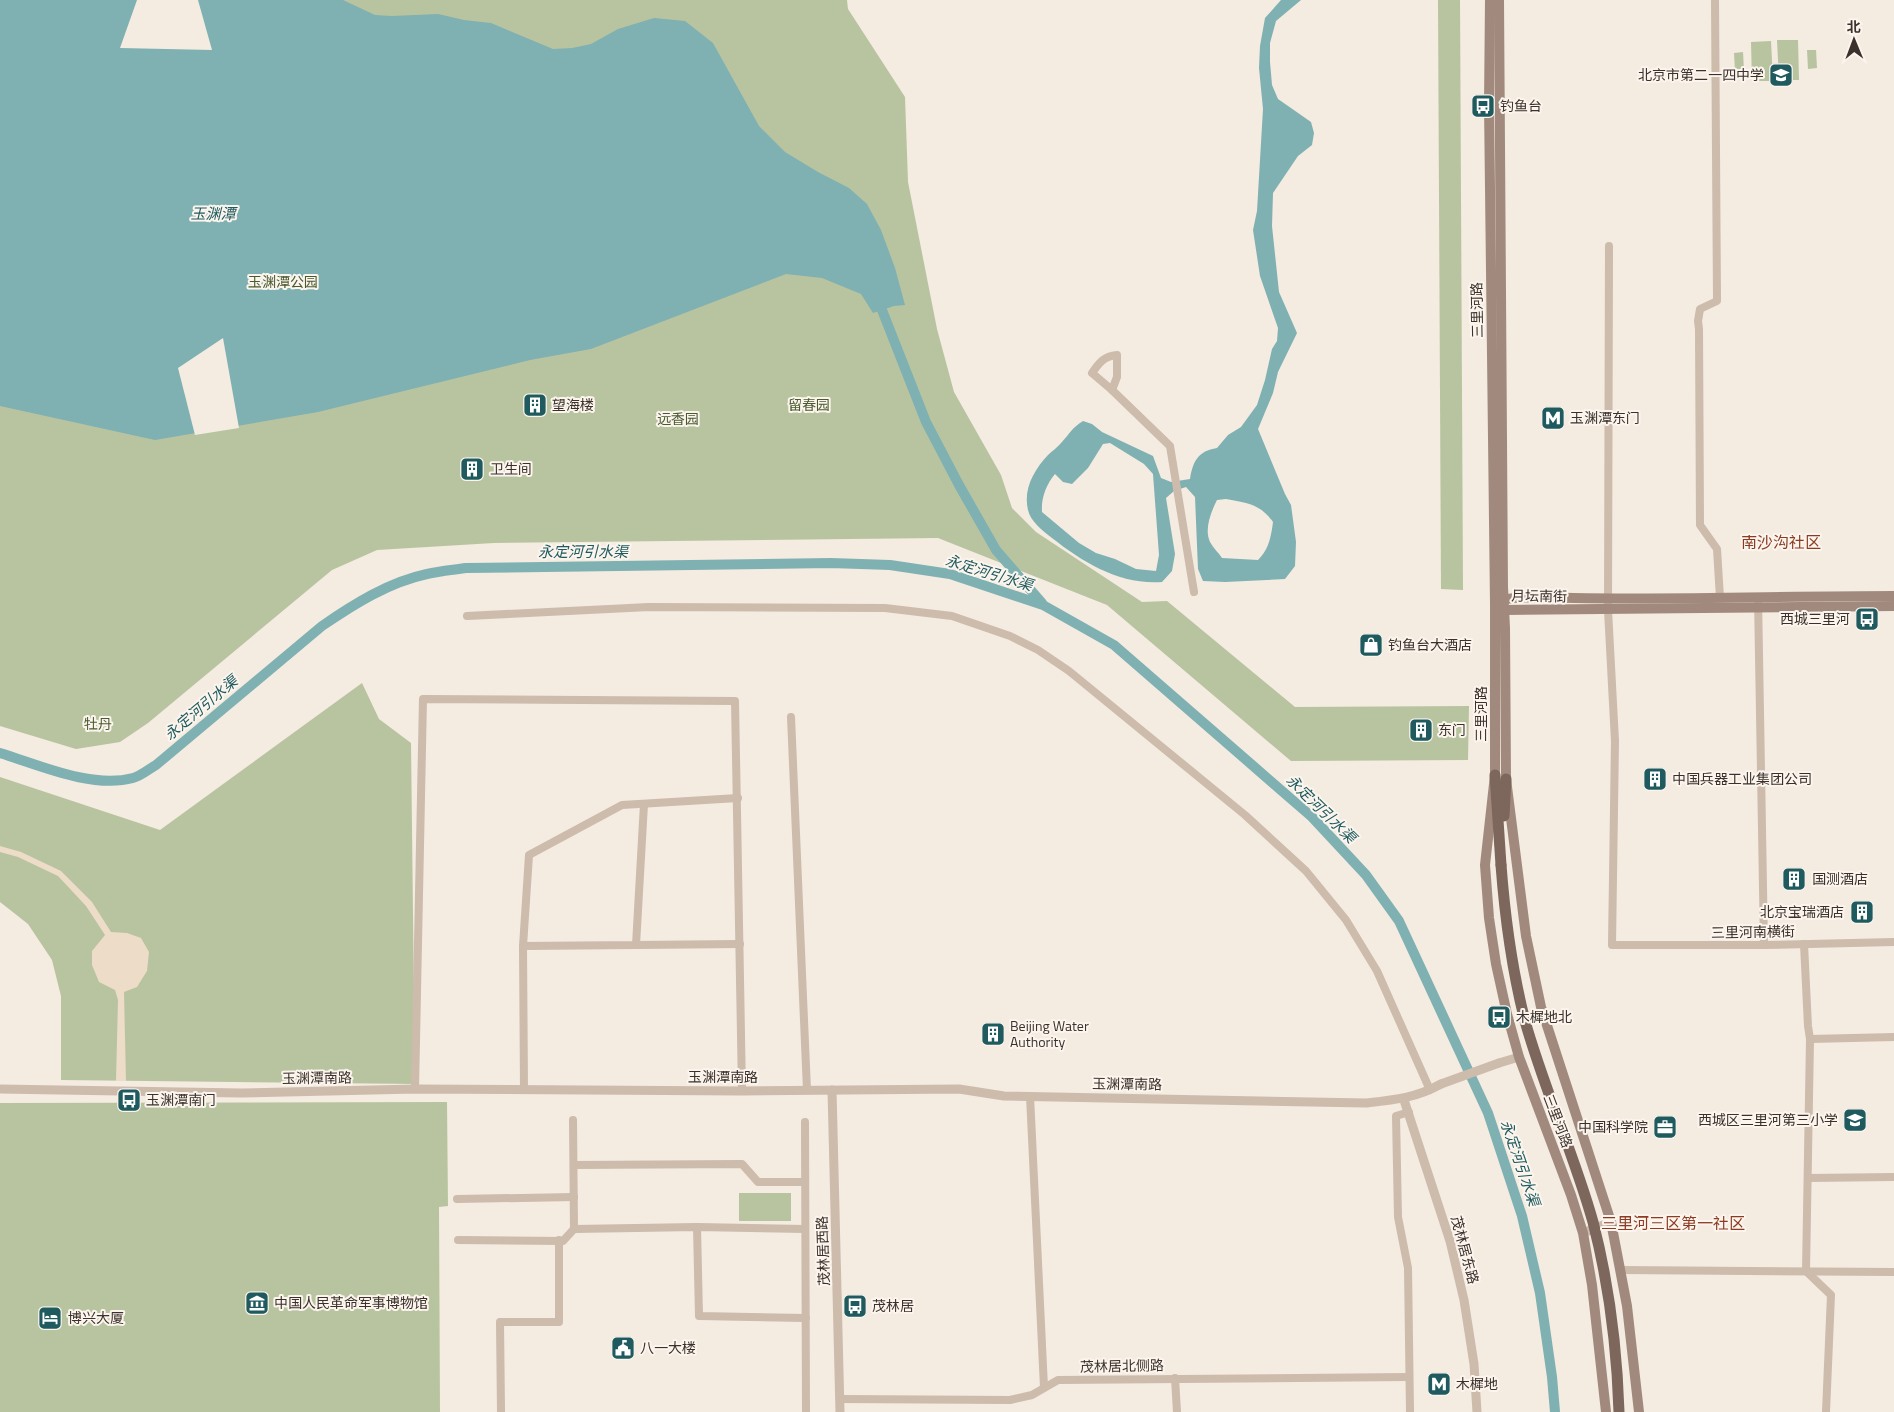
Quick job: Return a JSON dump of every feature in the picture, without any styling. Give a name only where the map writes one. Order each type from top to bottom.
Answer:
[{"type":"main road","name":"三里河路","points":[[1490,0],[1489,105],[1499,601]]},
{"type":"main road","name":"三里河路","points":[[1499,0],[1500,777],[1532,970],[1541,1007],[1611,1222],[1621,1270],[1640,1412]]},
{"type":"main road","name":"月坛南街","points":[[1499,601],[1505,610],[1608,610],[1894,596]]},
{"type":"main road","name":"月坛南街","points":[[1499,601],[1720,598],[1758,602],[1894,606]]},
{"type":"main road","name":"三里河路","points":[[1505,610],[1500,777],[1485,865],[1489,918],[1496,964],[1518,1057],[1571,1195],[1583,1234],[1592,1285],[1606,1412]]},
{"type":"main road","points":[[1500,777],[1500,865],[1505,923],[1526,1022],[1537,1060],[1580,1181],[1598,1246],[1613,1329],[1619,1412]]},
{"type":"street","points":[[1715,0],[1717,301],[1700,309],[1698,321],[1700,525],[1717,549],[1720,598]]},
{"type":"street","points":[[1608,610],[1609,246]]},
{"type":"street","points":[[1112,390],[1117,377],[1117,355],[1109,356],[1100,362],[1092,373],[1170,446],[1194,592]]},
{"type":"street","points":[[1758,602],[1764,945]]},
{"type":"street","points":[[466,616],[649,607],[886,608],[952,616],[1010,636],[1038,650],[1069,671],[1245,815],[1306,872],[1346,920],[1377,971],[1430,1090]]},
{"type":"street","name":"三里河南横街","points":[[1608,610],[1614,741],[1612,945],[1764,945],[1894,942]]},
{"type":"street","points":[[415,1089],[423,699],[734,701],[738,798],[742,1091]]},
{"type":"street","points":[[791,717],[807,1090]]},
{"type":"street","points":[[524,1089],[522,946],[529,855],[622,805],[738,798]]},
{"type":"street","points":[[636,944],[644,804]]},
{"type":"street","points":[[522,946],[740,944]]},
{"type":"street","points":[[1804,944],[1810,1039],[1806,1270],[1831,1295],[1826,1412]]},
{"type":"street","points":[[1810,1039],[1894,1037]]},
{"type":"street","name":"玉渊潭南路","points":[[0,1089],[241,1093],[415,1089],[742,1091],[959,1089],[1004,1096],[1366,1103],[1404,1100],[1441,1084],[1518,1057]]},
{"type":"street","name":"茂林居西路","points":[[832,1090],[840,1412]]},
{"type":"street","points":[[1030,1096],[1044,1387]]},
{"type":"street","name":"茂林居东路","points":[[1404,1100],[1450,1241],[1464,1300],[1474,1364],[1477,1412]]},
{"type":"street","points":[[1408,1112],[1396,1116],[1398,1217],[1408,1268],[1410,1412]]},
{"type":"street","points":[[458,1240],[563,1241],[574,1229],[573,1120]]},
{"type":"street","points":[[805,1122],[806,1412]]},
{"type":"street","points":[[574,1165],[742,1164],[758,1182],[805,1182]]},
{"type":"street","points":[[1808,1178],[1894,1177]]},
{"type":"street","points":[[457,1199],[574,1197]]},
{"type":"street","points":[[1583,1234],[1611,1222]]},
{"type":"street","points":[[574,1229],[697,1227],[805,1229]]},
{"type":"street","points":[[697,1227],[699,1316],[806,1318]]},
{"type":"street","points":[[501,1412],[500,1322],[559,1322],[559,1240]]},
{"type":"street","points":[[1621,1270],[1894,1272]]},
{"type":"street","name":"茂林居北侧路","points":[[840,1399],[1010,1400],[1032,1395],[1058,1380],[1409,1377]]},
{"type":"street","points":[[1175,1378],[1177,1412]]},
{"type":"green space","name":"玉渊潭公园","points":[[0,0],[847,0],[848,9],[905,97],[908,182],[937,329],[954,392],[1001,475],[1012,508],[1036,532],[1142,602],[1167,601],[1295,707],[1469,706],[1468,760],[1291,761],[1107,605],[938,538],[494,543],[377,550],[332,570],[148,723],[120,742],[76,749],[0,726]]},
{"type":"green space","points":[[1438,0],[1460,0],[1463,590],[1441,589]]},
{"type":"green space","points":[[1777,40],[1798,40],[1799,80],[1779,80]]},
{"type":"green space","points":[[1771,41],[1773,81],[1752,81],[1751,42]]},
{"type":"green space","points":[[1807,50],[1816,50],[1817,68],[1808,69]]},
{"type":"green space","points":[[1743,52],[1744,71],[1735,71],[1734,53]]},
{"type":"green space","points":[[362,683],[379,719],[411,743],[415,1084],[61,1080],[61,996],[52,960],[28,924],[0,902],[0,777],[160,830]]},
{"type":"green space","name":"中国人民革命军事博物馆","points":[[447,1102],[448,1206],[439,1207],[440,1412],[0,1412],[0,1103]]},
{"type":"green space","points":[[739,1193],[791,1193],[791,1221],[739,1221]]},
{"type":"shaded area","points":[[0,846],[21,852],[61,871],[92,902],[111,932],[127,933],[141,938],[149,952],[147,971],[137,987],[124,992],[126,1081],[116,1081],[118,1000],[115,990],[99,982],[92,965],[92,951],[105,935],[86,906],[58,876],[18,857],[0,852]]},
{"type":"water","name":"玉渊潭","points":[[0,0],[343,0],[375,15],[438,14],[464,20],[491,23],[553,49],[591,44],[618,29],[654,18],[685,21],[713,43],[759,126],[785,152],[849,188],[867,204],[881,230],[895,268],[905,305],[894,306],[873,313],[861,294],[822,278],[786,274],[591,349],[530,360],[318,412],[155,440],[0,406]]},
{"type":"water","points":[[1281,0],[1301,0],[1276,21],[1270,43],[1272,85],[1278,99],[1311,122],[1314,133],[1312,145],[1298,156],[1273,193],[1272,226],[1279,292],[1297,333],[1278,372],[1273,393],[1258,429],[1291,505],[1296,542],[1295,566],[1285,579],[1225,582],[1203,581],[1198,569],[1195,497],[1186,487],[1174,491],[1166,498],[1175,554],[1172,571],[1162,582],[1132,580],[1117,576],[1090,564],[1041,529],[1029,514],[1027,502],[1028,487],[1034,473],[1048,455],[1083,421],[1153,456],[1161,478],[1171,482],[1190,479],[1195,462],[1201,454],[1217,448],[1228,435],[1241,427],[1257,405],[1272,349],[1277,341],[1278,328],[1260,276],[1253,230],[1257,211],[1263,109],[1259,68],[1260,46],[1265,18]],"holes":[[[1110,443],[1144,464],[1153,474],[1159,555],[1156,571],[1136,569],[1096,553],[1079,543],[1042,512],[1045,492],[1055,474],[1063,482],[1072,484],[1088,468],[1103,444]],[[1226,499],[1253,505],[1263,511],[1273,522],[1269,542],[1265,552],[1258,560],[1222,558],[1210,542],[1208,526],[1213,510],[1217,500]]]},
{"type":"pier","points":[[137,0],[198,0],[212,50],[120,48]]},
{"type":"pier","points":[[223,338],[239,428],[195,435],[178,368]]},
{"type":"waterway","points":[[882,310],[926,422],[959,485],[996,550],[1042,603]]},
{"type":"waterway","name":"永定河引水渠","points":[[0,753],[83,778],[117,781],[136,777],[156,765],[322,626],[359,602],[399,582],[442,571],[466,568],[831,563],[890,565],[950,574],[1043,605],[1114,645],[1312,817],[1366,875],[1399,921],[1488,1113],[1522,1216],[1540,1293],[1555,1412]]},
{"type":"place","name":"北京市第二一四中学","points":[[1781,75]]},
{"type":"place","name":"钓鱼台","points":[[1483,106]]},
{"type":"place","name":"望海楼","points":[[535,405]]},
{"type":"place","name":"玉渊潭东门","points":[[1553,418]]},
{"type":"place","name":"卫生间","points":[[472,469]]},
{"type":"place","name":"西城三里河","points":[[1867,619]]},
{"type":"place","name":"钓鱼台大酒店","points":[[1371,645]]},
{"type":"place","name":"东门","points":[[1421,730]]},
{"type":"place","name":"中国兵器工业集团公司","points":[[1655,779]]},
{"type":"place","name":"国测酒店","points":[[1794,879]]},
{"type":"place","name":"北京宝瑞酒店","points":[[1862,912]]},
{"type":"place","name":"木樨地北","points":[[1499,1017]]},
{"type":"place","name":"Beijing Water Authority","points":[[993,1034]]},
{"type":"place","name":"玉渊潭南门","points":[[129,1100]]},
{"type":"place","name":"西城区三里河第三小学","points":[[1855,1120]]},
{"type":"place","name":"中国科学院","points":[[1665,1127]]},
{"type":"place","name":"中国人民革命军事博物馆","points":[[257,1303]]},
{"type":"place","name":"茂林居","points":[[855,1306]]},
{"type":"place","name":"博兴大厦","points":[[50,1318]]},
{"type":"place","name":"八一大楼","points":[[623,1348]]},
{"type":"place","name":"木樨地","points":[[1439,1384]]},
{"type":"district","name":"南沙沟社区","points":[[1781,542]]},
{"type":"district","name":"三里河三区第一社区","points":[[1673,1223]]},
{"type":"park label","name":"留春园","points":[[809,405]]},
{"type":"park label","name":"远香园","points":[[678,419]]},
{"type":"park label","name":"牡丹","points":[[98,724]]}]
